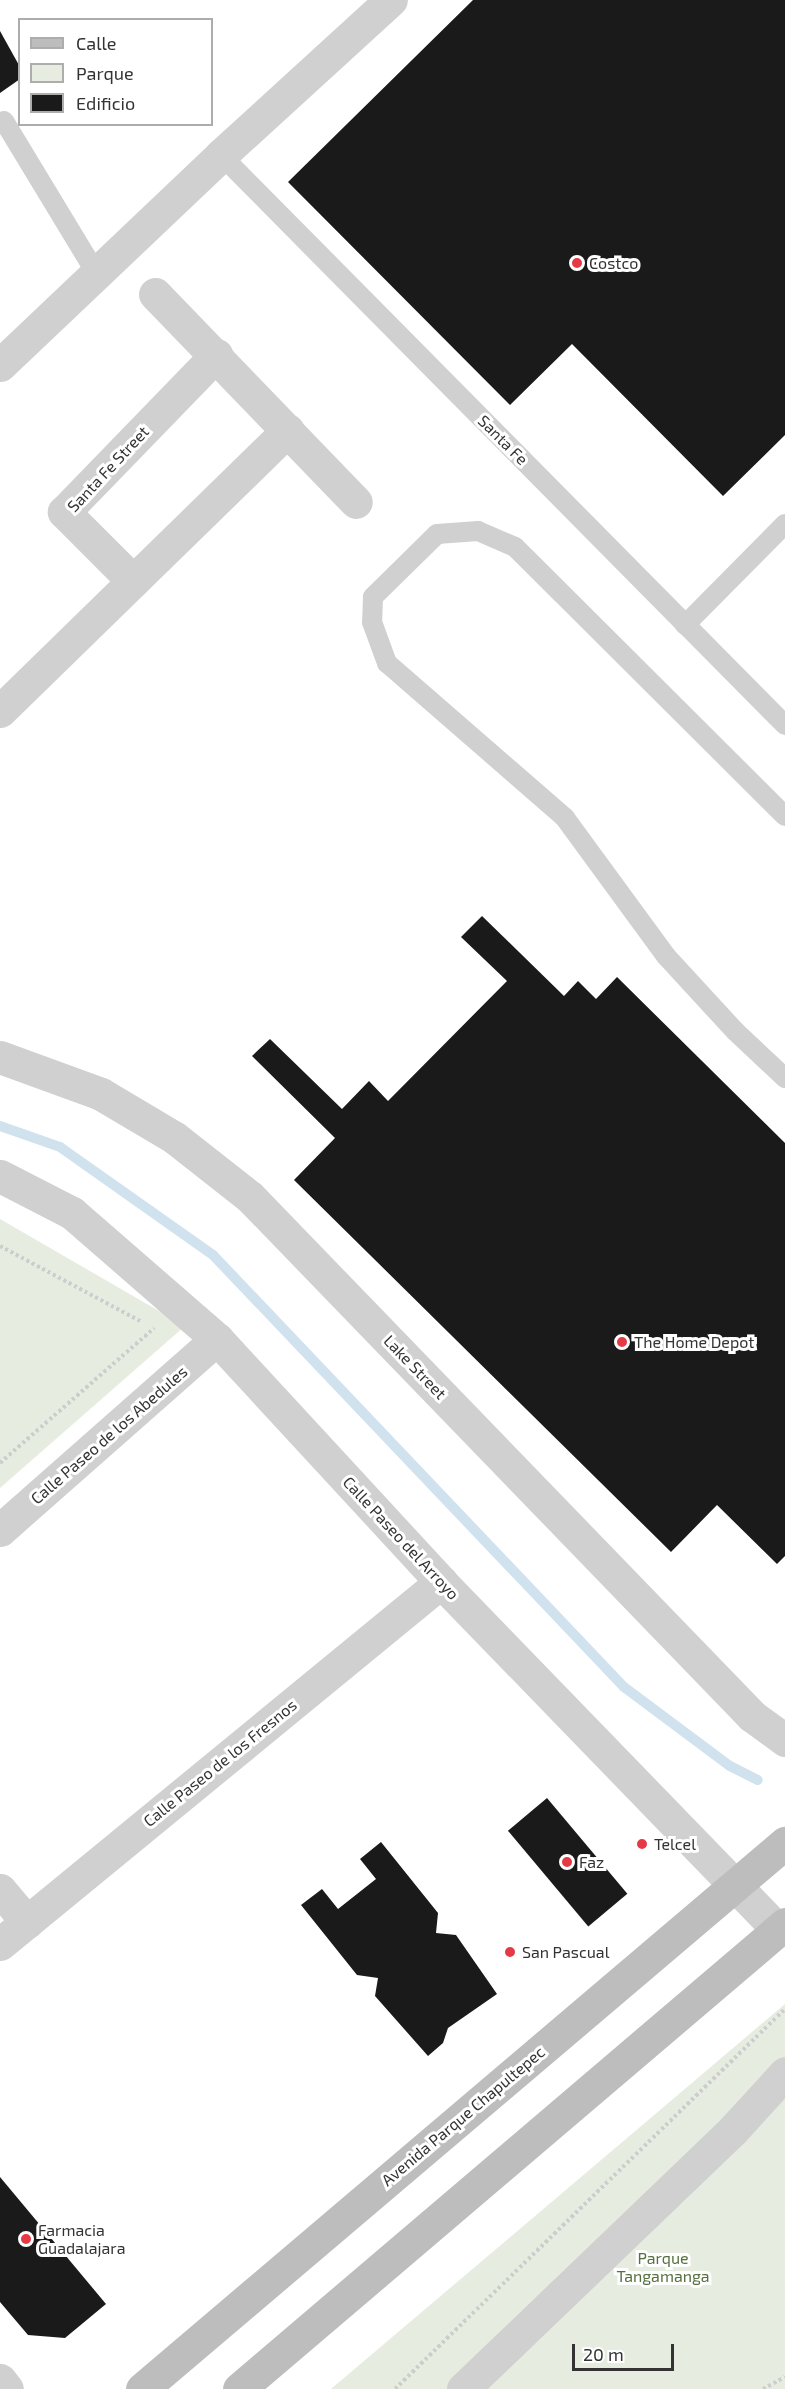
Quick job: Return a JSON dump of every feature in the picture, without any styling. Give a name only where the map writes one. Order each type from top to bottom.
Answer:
[{"type":"main road","name":"Avenida Parque Chapultepec","points":[[142,2389],[785,1843]]},
{"type":"main road","points":[[239,2389],[781,1927]]},
{"type":"street","points":[[0,365],[221,155],[391,0]]},
{"type":"street","points":[[155,294],[356,502]]},
{"type":"street","name":"Santa Fe Street","points":[[134,581],[64,512],[216,355]]},
{"type":"street","points":[[0,711],[288,430]]},
{"type":"street","name":"Lake Street","points":[[0,1057],[101,1094],[175,1138],[250,1197],[752,1716],[785,1740]]},
{"type":"street","name":"Calle Paseo del Arroyo","points":[[0,1176],[72,1213],[217,1340],[441,1582],[735,1884],[781,1927]]},
{"type":"street","name":"Calle Paseo de los Abedules","points":[[0,1530],[217,1340]]},
{"type":"street","name":"Calle Paseo de los Fresnos","points":[[0,1944],[441,1582]]},
{"type":"street","points":[[0,1890],[27,1922]]},
{"type":"street","points":[[463,2389],[733,2130],[785,2073]]},
{"type":"street","points":[[0,2380],[8,2389]]},
{"type":"lane","points":[[4,121],[96,273]]},
{"type":"lane","name":"Santa Fe","points":[[221,155],[785,725]]},
{"type":"lane","points":[[685,625],[785,524]]},
{"type":"lane","points":[[785,816],[515,547],[478,531],[437,534],[373,597],[372,622],[387,663],[565,818],[666,956],[735,1032],[785,1078]]},
{"type":"path","points":[[0,1246],[155,1329],[0,1463]]},
{"type":"path","points":[[395,2389],[785,2009]]},
{"type":"path","points":[[763,2389],[785,2377]]},
{"type":"green space","points":[[0,1219],[185,1326],[0,1488]]},
{"type":"green space","name":"Parque Tangamanga","points":[[785,2004],[785,2389],[331,2389]]},
{"type":"building","name":"Costco","points":[[473,0],[785,0],[785,435],[723,496],[572,344],[510,405],[288,182]]},
{"type":"building","points":[[0,31],[18,63],[18,80],[0,93]]},
{"type":"building","name":"The Home Depot","points":[[482,916],[564,996],[578,981],[596,999],[617,977],[785,1143],[785,1556],[777,1564],[717,1505],[671,1552],[294,1180],[335,1138],[252,1056],[270,1039],[342,1109],[369,1081],[388,1101],[507,981],[461,937]]},
{"type":"building","name":"Faz","points":[[547,1798],[627,1894],[588,1927],[508,1831]]},
{"type":"building","points":[[381,1842],[438,1913],[436,1933],[456,1935],[497,1994],[448,2028],[443,2043],[428,2056],[375,1996],[378,1978],[357,1975],[301,1905],[322,1889],[338,1909],[376,1879],[360,1859]]},
{"type":"building","name":"Farmacia Guadalajara","points":[[0,2177],[106,2304],[65,2338],[28,2335],[0,2302]]},
{"type":"waterway","points":[[0,1126],[60,1147],[213,1255],[624,1687],[730,1766],[758,1780]]},
{"type":"place","name":"Costco","points":[[577,263]]},
{"type":"place","name":"The Home Depot","points":[[622,1342]]},
{"type":"place","name":"Telcel","points":[[642,1844]]},
{"type":"place","name":"Faz","points":[[567,1862]]},
{"type":"place","name":"San Pascual","points":[[510,1952]]},
{"type":"place","name":"Farmacia Guadalajara","points":[[26,2239]]}]
